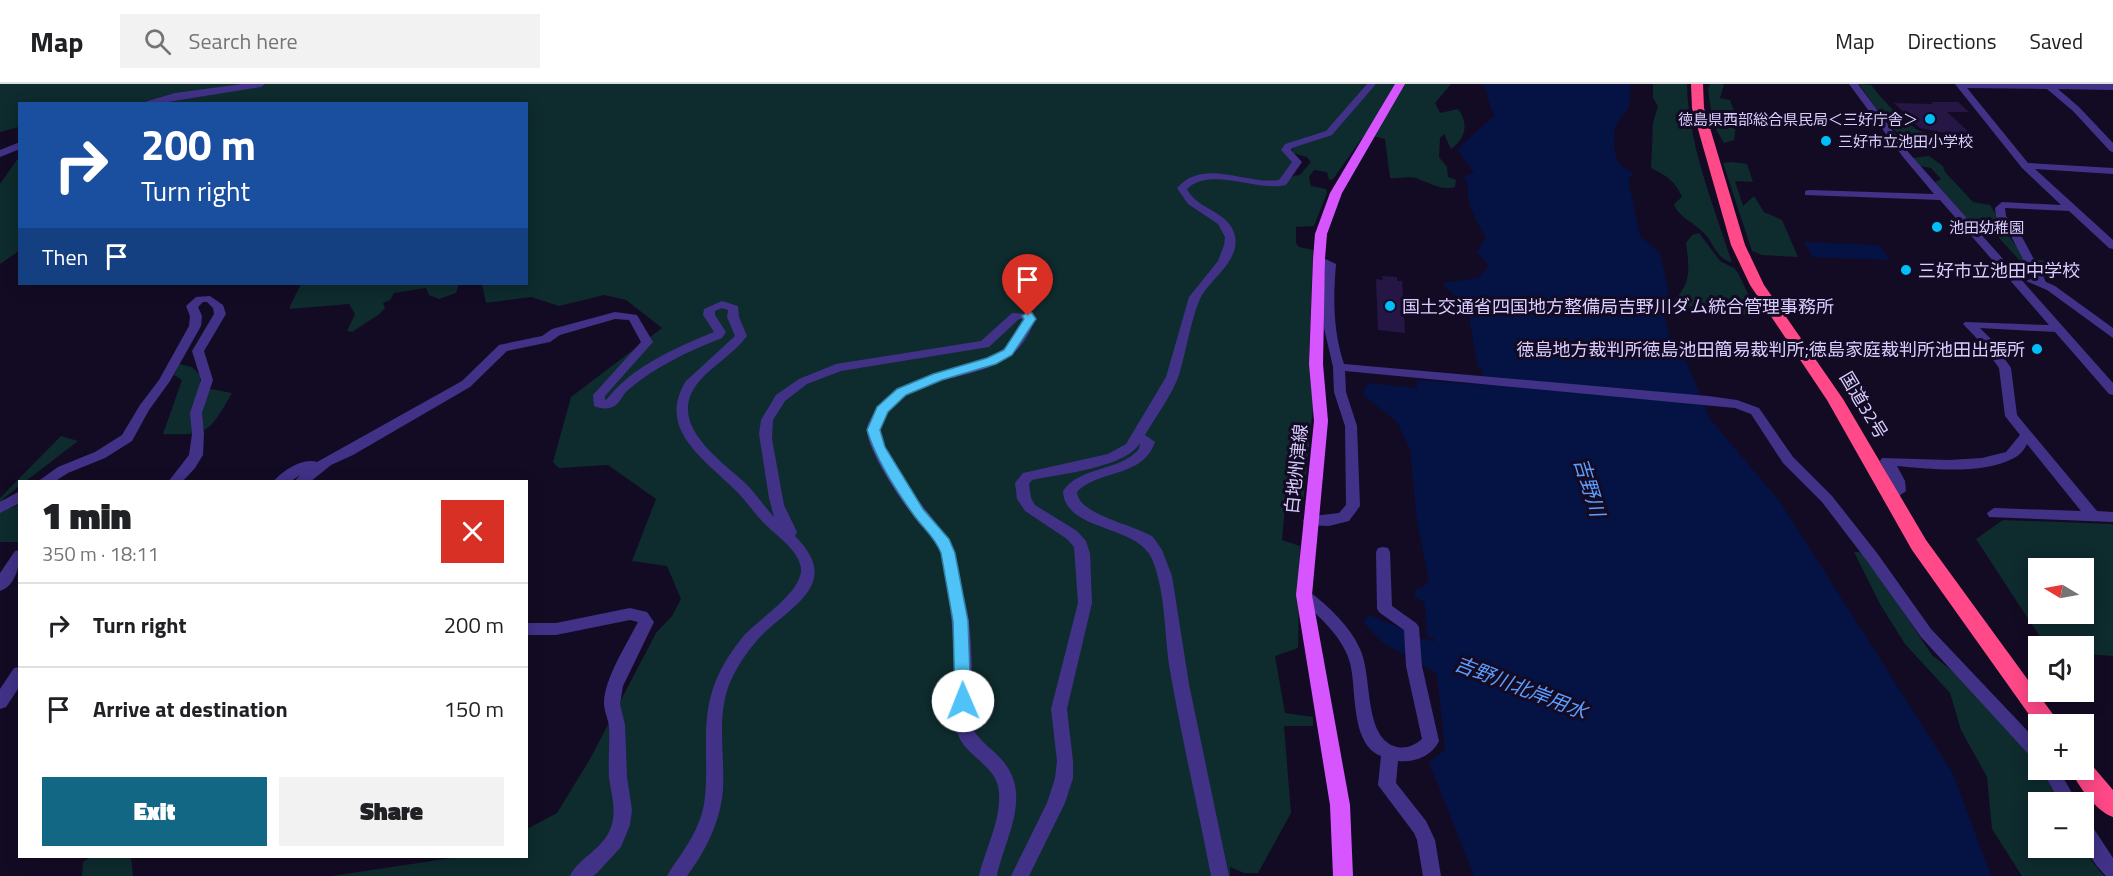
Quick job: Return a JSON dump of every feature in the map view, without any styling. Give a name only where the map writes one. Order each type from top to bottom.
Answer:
[{"type":"highway","name":"国道32号","points":[[1697,84],[1698,108],[1738,245],[1757,285],[1835,399],[1919,545],[2042,714]]},
{"type":"highway","points":[[2090,780],[2113,807]]},
{"type":"main road","name":"白地州津線","points":[[1343,876],[1340,805],[1304,595],[1321,421],[1316,364],[1319,259],[1321,234],[1336,193],[1400,84]]},
{"type":"street","points":[[150,102],[175,96],[261,84]]},
{"type":"street","points":[[1020,876],[1064,779],[1066,758],[1058,722],[1059,709],[1083,614],[1085,592],[1081,545],[1072,535],[1030,508],[1024,499],[1022,483],[1028,476],[1112,458],[1131,447],[1172,377],[1196,297],[1229,250],[1230,239],[1228,230],[1216,216],[1188,200],[1182,188],[1185,183],[1200,177],[1210,177],[1263,184],[1282,183],[1297,162],[1286,150],[1288,146],[1329,133],[1372,84]]},
{"type":"street","points":[[1853,84],[1906,155],[2113,391]]},
{"type":"street","points":[[1959,85],[2113,87]]},
{"type":"street","points":[[1959,85],[2025,166],[2113,246]]},
{"type":"street","points":[[2047,85],[2076,109],[2113,149]]},
{"type":"street","points":[[0,154],[18,146]]},
{"type":"street","points":[[2025,166],[2113,171]]},
{"type":"street","points":[[1809,193],[1944,197]]},
{"type":"street","points":[[2041,283],[2016,235],[2001,216],[2000,208],[2002,205],[2017,204],[2069,208]]},
{"type":"street","points":[[1310,521],[1329,521],[1344,517],[1353,506],[1351,426],[1340,392],[1340,367],[1333,350],[1327,301],[1331,264],[1319,259]]},
{"type":"street","points":[[2015,279],[2041,283],[2113,334]]},
{"type":"street","points":[[46,480],[63,470],[100,455],[127,438],[144,408],[164,381],[195,326],[196,316],[192,306],[200,299],[210,299],[219,308],[220,314],[198,351],[207,380],[196,413],[198,434],[196,455],[176,480]]},
{"type":"street","points":[[302,480],[317,467],[423,411],[466,384],[503,348],[546,339],[556,332],[615,315],[633,317],[647,342],[599,395],[598,403],[607,404],[622,388],[672,354],[718,335],[719,327],[709,315],[710,309],[729,305],[734,308],[733,317],[741,336],[687,388],[683,412],[684,425],[693,444],[749,495],[767,519],[791,540],[805,559],[808,569],[807,580],[802,591],[752,637],[737,657],[719,691],[714,711],[714,797],[698,843],[676,876]]},
{"type":"street","points":[[791,540],[792,535],[783,525],[776,503],[765,433],[774,407],[789,391],[819,372],[985,344],[1016,315],[1029,317],[1017,342],[1008,353],[992,361],[937,377],[902,392],[882,410],[874,430],[874,438],[918,512],[944,542],[961,621],[965,731],[971,743],[1000,770],[1007,780],[1007,811],[990,861],[988,876]]},
{"type":"street","points":[[2058,329],[1969,324],[1987,342],[2005,368],[2011,416],[2093,516]]},
{"type":"street","points":[[1340,367],[1708,400],[1737,404],[1755,411],[1788,460],[1827,499],[1926,633],[2028,742]]},
{"type":"street","points":[[1138,437],[1148,442],[1148,446],[1135,462],[1072,486],[1069,493],[1070,500],[1074,507],[1086,514],[1143,537],[1153,546],[1158,555],[1168,586],[1175,655],[1220,876]]},
{"type":"street","points":[[1889,492],[1899,491],[1898,481],[1887,461],[1946,463],[1985,461],[2008,456],[2020,447],[2023,439],[2028,439]]},
{"type":"street","points":[[282,480],[306,465],[317,467]]},
{"type":"street","points":[[0,508],[18,497]]},
{"type":"street","points":[[1994,513],[2113,518]]},
{"type":"street","points":[[1304,595],[1320,606],[1352,649],[1370,736],[1374,743],[1390,753],[1405,755],[1421,751],[1431,741],[1414,666],[1411,627],[1385,609],[1383,552]]},
{"type":"street","points":[[0,585],[18,558]]},
{"type":"street","points":[[528,629],[556,629],[630,614],[642,616],[646,622],[615,686],[612,704],[617,725],[618,777],[623,810],[621,825],[615,840],[591,867],[579,876]]},
{"type":"street","points":[[0,702],[18,676]]},
{"type":"street","points":[[1390,753],[1387,785],[1420,827],[1426,840],[1432,876]]},
{"type":"street","points":[[2094,846],[2113,871]]},
{"type":"green space","points":[[0,84],[1451,84],[1435,103],[1440,113],[1458,109],[1465,125],[1463,135],[1451,149],[1444,134],[1440,138],[1439,157],[1447,167],[1448,177],[1456,180],[1455,187],[1440,187],[1413,177],[1390,178],[1385,139],[1365,134],[1333,179],[1329,180],[1327,172],[1314,170],[1309,177],[1311,186],[1326,189],[1327,193],[1314,226],[1296,227],[1296,243],[1299,247],[1313,250],[1309,355],[1313,407],[1303,504],[1285,506],[1282,540],[1300,546],[1298,648],[1275,656],[1285,713],[1313,717],[1313,726],[1284,726],[1291,813],[1258,873],[1244,873],[1230,867],[1230,876],[332,876],[451,858],[528,858],[528,828],[557,813],[590,759],[656,633],[672,616],[681,599],[667,566],[632,561],[656,499],[608,465],[559,468],[553,462],[571,397],[662,328],[626,300],[604,295],[559,306],[531,297],[486,303],[482,285],[528,285],[528,102],[18,102],[18,127],[0,132]],"holes":[[[1288,143],[1297,143],[1292,147],[1293,153],[1307,157],[1311,162],[1300,175],[1293,176],[1281,185],[1262,185],[1279,181],[1293,160],[1282,151],[1283,147]]]},
{"type":"green space","points":[[1653,84],[1687,84],[1688,107],[1697,152],[1732,263],[1722,257],[1704,233],[1679,213],[1674,204],[1682,197],[1677,187],[1666,176],[1651,168],[1653,123],[1658,106],[1653,98]]},
{"type":"green space","points":[[1710,84],[1724,84],[1720,98],[1730,100],[1737,119],[1734,140],[1724,143],[1713,124],[1708,89]]},
{"type":"green space","points":[[1859,84],[1871,85],[1903,119],[1916,129],[1933,136],[1925,138],[1937,147],[1923,146],[1900,135],[1891,127]]},
{"type":"green space","points":[[1929,156],[1943,166],[1945,172],[1973,202],[1990,205],[2014,243],[2027,256],[2057,264],[2059,269],[2046,271],[2044,280],[2030,272],[1992,230],[1975,229],[1935,182],[1941,179],[1931,168],[1920,166],[1913,158]]},
{"type":"green space","points":[[18,158],[18,252],[0,264],[0,184]]},
{"type":"green space","points":[[1723,163],[1747,164],[1753,182],[1735,181],[1743,206],[1754,196],[1764,212],[1782,220],[1798,257],[1762,255],[1752,251]]},
{"type":"green space","points":[[1699,233],[1720,261],[1734,268],[1738,273],[1758,315],[1721,314],[1680,304],[1675,299],[1687,280],[1686,243],[1692,235]]},
{"type":"green space","points":[[300,285],[459,285],[456,293],[439,299],[429,295],[426,288],[394,293],[390,300],[383,303],[385,308],[378,315],[352,332],[347,331],[355,314],[349,304],[290,309]]},
{"type":"green space","points":[[179,364],[192,367],[200,375],[200,387],[232,393],[213,423],[206,428],[190,434],[163,434],[182,380],[174,375]]},
{"type":"green space","points":[[61,436],[78,441],[27,480],[18,480],[18,487],[3,499],[8,509],[18,505],[18,542],[0,542],[0,498]]},
{"type":"green space","points":[[2003,520],[2113,524],[2113,656],[2094,655],[2094,636],[2039,636],[2032,624],[2094,624],[2094,558],[2028,558],[2028,618],[1976,539]]},
{"type":"green space","points":[[1854,552],[1859,552],[1866,557],[1932,655],[1955,673],[2028,751],[2028,780],[2049,780],[2056,792],[2028,792],[2028,858],[2089,858],[2104,876],[2022,876],[1992,829],[1987,777],[1961,730],[1950,693],[1905,644],[1880,604]]},
{"type":"green space","points":[[89,858],[131,858],[133,876],[82,876],[83,862]]},
{"type":"water","points":[[1483,84],[1630,84],[1628,108],[1619,120],[1615,131],[1615,152],[1618,163],[1633,174],[1628,179],[1640,236],[1660,253],[1668,289],[1664,317],[1674,350],[1687,363],[1710,419],[1781,503],[1953,774],[1991,876],[1474,876],[1429,762],[1445,750],[1437,674],[1382,642],[1363,622],[1369,615],[1406,630],[1407,634],[1434,642],[1434,638],[1427,637],[1425,603],[1415,597],[1415,589],[1421,589],[1429,581],[1417,521],[1410,449],[1397,422],[1362,394],[1368,383],[1417,388],[1417,380],[1484,385],[1482,369],[1478,367],[1470,324],[1469,301],[1456,297],[1442,283],[1478,278],[1489,265],[1477,252],[1486,238],[1473,212],[1468,198],[1468,184],[1463,177],[1474,173],[1457,149],[1495,115]]},
{"type":"water","points":[[1803,242],[1879,245],[1890,260],[1813,257]]},
{"type":"building","name":"徳島県西部総合県民局＜三好庁舎＞","points":[[1931,102],[1958,102],[1969,112],[1947,112],[1971,134],[1945,133],[1920,128],[1894,103],[1933,104]]},
{"type":"building","name":"国土交通省四国地方整備局吉野川ダム統合管理事務所","points":[[1382,276],[1397,277],[1397,281],[1402,281],[1405,333],[1378,330],[1376,279],[1383,280]]},
{"type":"place","name":"徳島県西部総合県民局＜三好庁舎＞","points":[[1930,119]]},
{"type":"place","name":"三好市立池田小学校","points":[[1826,141]]},
{"type":"place","name":"池田幼稚園","points":[[1937,227]]},
{"type":"place","name":"三好市立池田中学校","points":[[1906,270]]},
{"type":"place","name":"国土交通省四国地方整備局吉野川ダム統合管理事務所","points":[[1390,306]]},
{"type":"place","name":"徳島地方裁判所徳島池田簡易裁判所;徳島家庭裁判所池田出張所","points":[[2037,349]]},
{"type":"route","points":[[963,701],[961,621],[948,553],[944,542],[918,512],[879,447],[874,438],[875,423],[882,410],[895,397],[911,387],[992,361],[1008,353],[1030,319],[1028,316]]},
{"type":"water label","name":"吉野川","points":[[1590,487]]},
{"type":"water label","name":"吉野川北岸用水","points":[[1521,687]]}]
